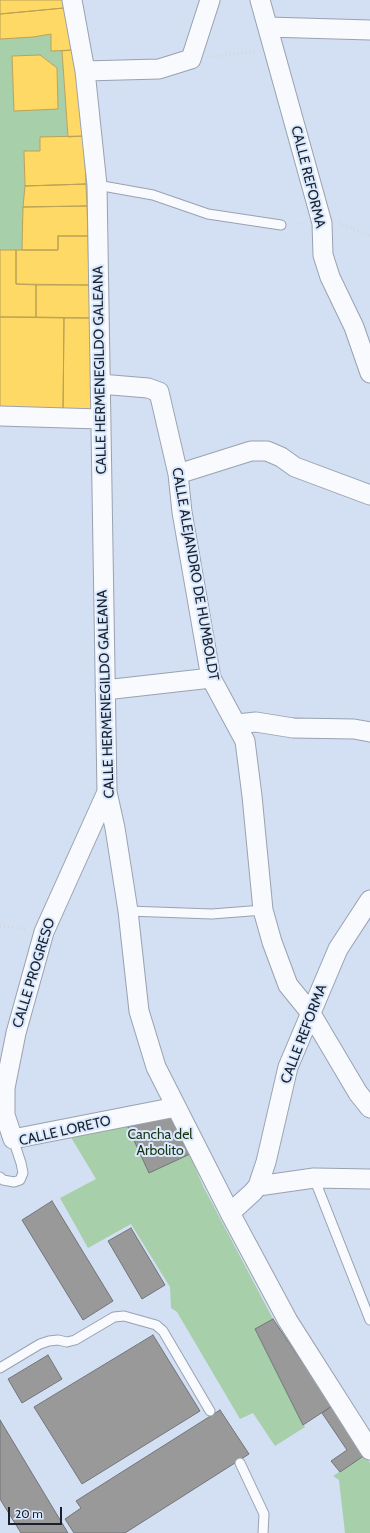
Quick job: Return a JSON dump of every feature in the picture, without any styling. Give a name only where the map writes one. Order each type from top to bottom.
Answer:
[{"type":"street","name":"CALLE HERMENEGILDO GALEANA","points":[[72,0],[85,71],[97,185],[107,792],[115,828],[128,911],[139,1011],[156,1067],[230,1213],[288,1321],[370,1450]]},
{"type":"street","points":[[85,71],[159,69],[191,60],[210,0]]},
{"type":"street","name":"CALLE REFORMA","points":[[260,0],[322,223],[323,255],[330,277],[354,327],[370,373]]},
{"type":"street","points":[[268,27],[370,30]]},
{"type":"street","name":"CALLE ALEJANDRO DE HUMBOLDT","points":[[100,384],[148,388],[159,392],[178,474],[182,512],[210,678],[246,741],[263,910],[272,942],[288,985],[310,1012],[358,1093],[370,1108]]},
{"type":"street","points":[[0,416],[100,419]]},
{"type":"street","points":[[178,474],[251,451],[267,451],[281,457],[296,467],[370,495]]},
{"type":"street","points":[[105,690],[210,678]]},
{"type":"street","points":[[237,724],[256,722],[293,728],[354,729],[370,732]]},
{"type":"street","name":"CALLE PROGRESO","points":[[13,1139],[5,1115],[8,1035],[44,932],[107,792]]},
{"type":"street","name":"CALLE REFORMA","points":[[230,1213],[258,1186],[266,1162],[288,1067],[310,1012],[338,949],[370,900]]},
{"type":"street","name":"CALLE LORETO","points":[[13,1139],[176,1107]]},
{"type":"street","points":[[258,1186],[314,1178],[370,1179]]},
{"type":"lane","points":[[97,185],[153,195],[208,214],[281,225]]},
{"type":"lane","points":[[128,911],[212,914],[263,910]]},
{"type":"lane","name":"CALLE LORETO","points":[[0,1177],[3,1180],[14,1182],[20,1180],[23,1173],[13,1139]]},
{"type":"lane","points":[[314,1178],[370,1320]]},
{"type":"lane","points":[[0,1368],[40,1344],[49,1341],[58,1340],[67,1342],[75,1340],[114,1317],[124,1316],[156,1325],[163,1331],[210,1411]]},
{"type":"lane","points":[[240,1463],[264,1514],[263,1533]]},
{"type":"path","points":[[191,60],[273,49]]},
{"type":"path","points":[[322,223],[334,222],[370,236]]},
{"type":"path","points":[[0,926],[44,932]]},
{"type":"green space","points":[[51,34],[51,50],[62,51],[68,137],[40,137],[40,151],[24,151],[25,186],[22,250],[0,250],[0,39],[33,37]],"holes":[[[40,55],[57,68],[58,109],[14,111],[13,56]]]},
{"type":"green space","name":"Cancha del Arbolito","points":[[173,1115],[203,1186],[273,1319],[255,1330],[305,1427],[275,1446],[253,1413],[240,1419],[177,1312],[171,1308],[170,1287],[131,1224],[88,1248],[60,1198],[96,1179],[69,1134]]},
{"type":"green space","points":[[365,1455],[370,1463],[370,1533],[345,1533],[339,1480],[333,1476]]},
{"type":"building: Viviendas","points":[[0,0],[63,0],[64,8],[0,14]]},
{"type":"building: Viviendas","points":[[64,8],[72,50],[51,51],[51,34],[33,37],[0,39],[0,14]]},
{"type":"building: Viviendas","points":[[72,50],[77,75],[84,136],[68,137],[62,51]]},
{"type":"building: Viviendas","points":[[40,55],[57,68],[58,109],[14,111],[12,56]]},
{"type":"building: Viviendas","points":[[84,136],[86,184],[25,186],[24,151],[40,151],[40,137]]},
{"type":"building: Viviendas","points":[[86,184],[87,206],[23,207],[25,186]]},
{"type":"building: Viviendas","points":[[87,206],[88,236],[58,236],[58,250],[22,250],[23,207]]},
{"type":"building: Viviendas","points":[[58,236],[88,236],[89,285],[16,284],[16,250],[58,250]]},
{"type":"building: Viviendas","points":[[0,250],[16,250],[16,284],[36,285],[36,317],[0,317]]},
{"type":"building: Viviendas","points":[[36,285],[89,285],[90,318],[36,317]]},
{"type":"building: Viviendas","points":[[0,317],[64,318],[63,413],[0,411]]},
{"type":"building: Viviendas","points":[[64,318],[90,318],[92,414],[63,413]]},
{"type":"building: Industria","points":[[173,1115],[190,1154],[149,1173],[126,1123]]},
{"type":"building: Industria","points":[[52,1201],[113,1301],[83,1320],[22,1220]]},
{"type":"building: Industria","points":[[131,1228],[165,1285],[142,1299],[108,1241]]},
{"type":"building: Industria","points":[[273,1319],[332,1406],[303,1425],[255,1329]]},
{"type":"building: Industria","points":[[153,1335],[200,1411],[82,1484],[34,1407]]},
{"type":"building: Industria","points":[[48,1355],[62,1379],[22,1403],[8,1379]]},
{"type":"building: Industria","points":[[332,1406],[365,1455],[340,1472],[331,1461],[347,1450],[322,1413]]},
{"type":"building: Industria","points":[[220,1410],[249,1454],[125,1533],[74,1533],[65,1519],[81,1508],[76,1501]]},
{"type":"building: Industria","points":[[0,1420],[68,1533],[21,1533],[0,1499]]}]
